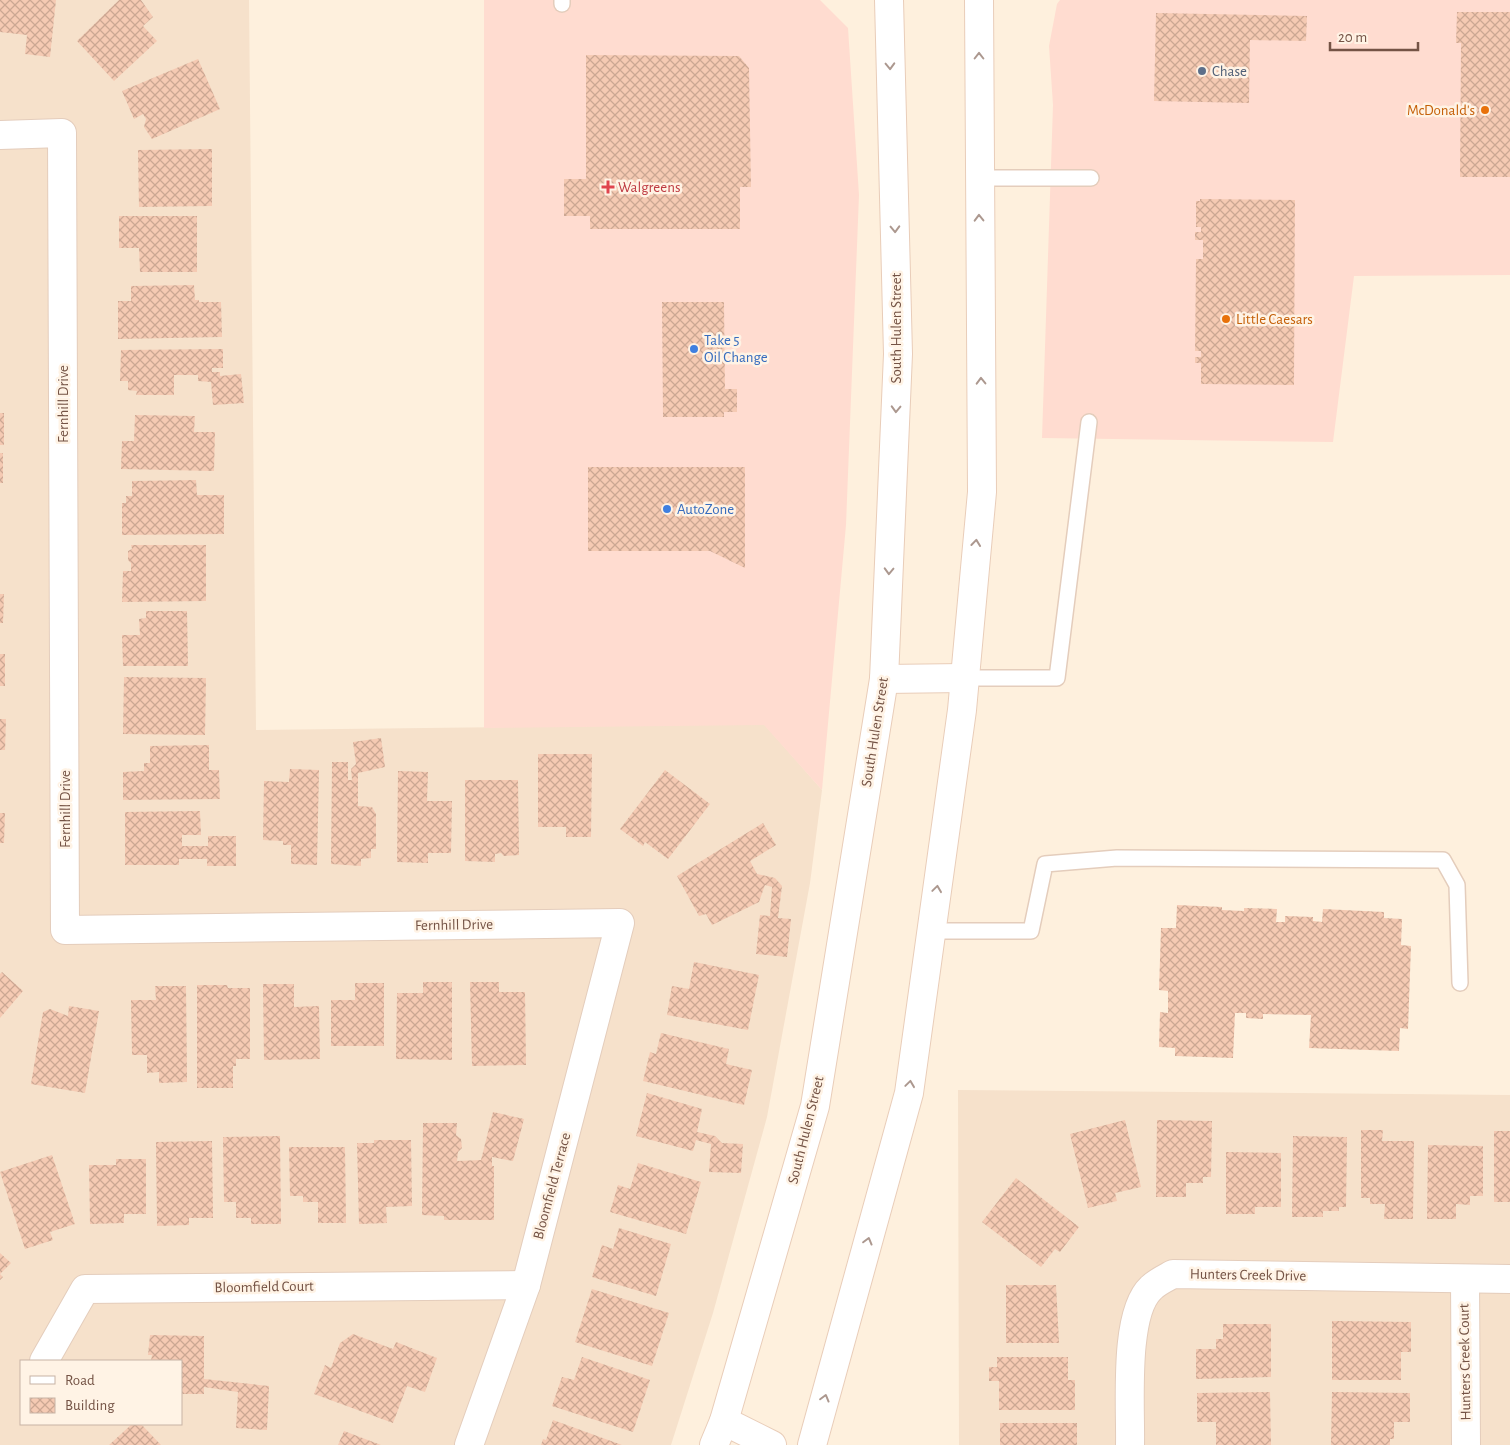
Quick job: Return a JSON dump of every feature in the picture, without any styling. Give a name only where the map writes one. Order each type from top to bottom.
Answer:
[{"type":"street","points":[[868,0],[889,29]]},
{"type":"street","name":"South Hulen Street","points":[[719,1433],[815,1106],[884,679],[898,354],[889,0]]},
{"type":"street","points":[[812,1445],[908,1093],[962,710],[982,492],[978,178],[979,0]]},
{"type":"street","name":"Fernhill Drive","points":[[0,135],[62,133],[65,930],[620,923]]},
{"type":"street","points":[[884,679],[964,678]]},
{"type":"street","name":"Bloomfield Terrace","points":[[469,1445],[526,1285],[620,923]]},
{"type":"street","name":"Hunters Creek Drive","points":[[1130,1445],[1132,1340],[1137,1312],[1150,1289],[1173,1274],[1510,1279]]},
{"type":"street","name":"Hunters Creek Court","points":[[1464,1279],[1466,1445]]},
{"type":"street","name":"Bloomfield Court","points":[[45,1360],[85,1289],[526,1285]]},
{"type":"street","points":[[719,1433],[772,1445]]},
{"type":"lane","points":[[978,178],[1091,178]]},
{"type":"lane","points":[[964,678],[1057,678],[1088,422]]},
{"type":"lane","points":[[931,931],[1031,931],[1045,864],[1117,858],[1443,860],[1457,885],[1460,983]]},
{"type":"shaded area","points":[[0,0],[249,0],[256,730],[764,724],[822,790],[810,883],[767,1117],[713,1313],[671,1445],[0,1445]]},
{"type":"shaded area","points":[[484,0],[820,0],[848,28],[859,195],[846,525],[822,790],[764,725],[484,728]]},
{"type":"shaded area","points":[[1060,0],[1510,0],[1510,275],[1354,276],[1333,442],[1042,438],[1053,105],[1049,46],[1057,4]]},
{"type":"shaded area","points":[[958,1090],[1510,1095],[1510,1445],[959,1445]]},
{"type":"building","points":[[0,0],[56,0],[50,57],[25,54],[27,35],[0,32]]},
{"type":"building","points":[[119,0],[141,0],[153,17],[143,26],[157,41],[114,81],[77,41]]},
{"type":"building","name":"McDonald's","points":[[1457,12],[1510,12],[1510,177],[1460,177],[1461,43],[1456,43]]},
{"type":"building","name":"Chase","points":[[1156,13],[1307,16],[1306,41],[1250,40],[1249,103],[1154,101]]},
{"type":"building","name":"Walgreens","points":[[586,55],[739,56],[749,68],[751,187],[740,187],[740,229],[590,229],[590,216],[564,216],[564,179],[586,179]]},
{"type":"building","points":[[198,59],[220,109],[152,139],[144,127],[146,119],[143,114],[134,119],[122,91]]},
{"type":"building","points":[[212,149],[212,206],[139,207],[138,150]]},
{"type":"building","points":[[1200,199],[1295,200],[1294,385],[1201,384],[1201,363],[1195,363],[1195,357],[1201,357],[1201,351],[1195,351],[1196,259],[1203,259],[1203,240],[1195,240],[1195,232],[1201,232],[1201,227],[1196,227],[1196,201],[1200,201]]},
{"type":"building","points":[[119,216],[197,216],[197,272],[140,272],[139,248],[119,248]]},
{"type":"building","points":[[194,285],[195,300],[199,300],[199,302],[221,302],[222,337],[118,339],[118,301],[131,301],[131,286]]},
{"type":"building","name":"Take 5 Oil Change","points":[[662,302],[724,302],[725,389],[737,389],[737,412],[724,412],[724,417],[663,417]]},
{"type":"building","points":[[223,349],[223,368],[212,368],[212,372],[220,372],[220,376],[241,374],[244,403],[213,405],[211,382],[198,381],[198,375],[174,375],[174,395],[136,395],[137,391],[128,390],[128,381],[120,381],[121,350]]},
{"type":"building","points":[[0,413],[4,413],[4,445],[0,445]]},
{"type":"building","points":[[135,415],[195,416],[194,432],[215,432],[214,471],[121,469],[122,441],[134,441]]},
{"type":"building","points":[[0,453],[3,453],[3,483],[0,483]]},
{"type":"building","name":"AutoZone","points":[[588,467],[745,467],[745,568],[710,551],[588,551]]},
{"type":"building","points":[[196,480],[197,495],[224,495],[224,534],[122,535],[122,503],[126,503],[126,496],[132,496],[132,481]]},
{"type":"building","points":[[131,545],[206,545],[206,601],[122,602],[123,571],[131,571],[128,551],[132,549]]},
{"type":"building","points":[[0,594],[4,594],[3,623],[0,623]]},
{"type":"building","points":[[146,611],[187,611],[188,666],[123,666],[122,635],[140,635],[139,619],[146,618]]},
{"type":"building","points":[[0,654],[5,654],[5,686],[0,686]]},
{"type":"building","points":[[124,677],[206,678],[205,735],[123,734]]},
{"type":"building","points":[[0,719],[6,719],[5,750],[0,750]]},
{"type":"building","points":[[381,738],[385,767],[358,773],[358,806],[372,807],[376,814],[376,849],[371,849],[371,858],[361,859],[361,866],[331,864],[332,762],[348,762],[348,780],[352,780],[351,769],[356,764],[353,742]]},
{"type":"building","points":[[209,745],[209,770],[219,770],[220,799],[123,800],[123,772],[144,771],[144,763],[150,763],[150,746]]},
{"type":"building","points":[[538,754],[592,754],[591,837],[566,837],[566,827],[538,827]]},
{"type":"building","points":[[290,769],[319,770],[317,865],[291,864],[291,845],[283,845],[283,841],[263,840],[264,781],[289,782]]},
{"type":"building","points":[[665,770],[710,804],[668,859],[645,842],[643,846],[620,829]]},
{"type":"building","points":[[398,771],[428,772],[427,801],[452,801],[451,853],[428,853],[428,863],[397,862]]},
{"type":"building","points":[[465,780],[518,780],[519,855],[504,856],[501,853],[495,854],[495,862],[465,861]]},
{"type":"building","points":[[200,811],[201,835],[182,835],[182,846],[208,846],[208,836],[236,836],[236,866],[207,866],[207,859],[179,859],[179,865],[125,865],[125,812]]},
{"type":"building","points":[[0,813],[5,813],[4,843],[0,843]]},
{"type":"building","points":[[763,823],[776,845],[750,861],[757,874],[775,878],[782,886],[778,918],[791,919],[787,957],[756,954],[760,915],[770,916],[772,887],[765,885],[759,902],[712,925],[706,914],[699,916],[677,876]]},
{"type":"building","points":[[1177,905],[1222,907],[1222,910],[1244,911],[1244,908],[1277,909],[1276,922],[1285,922],[1285,916],[1313,917],[1313,921],[1322,922],[1323,909],[1384,912],[1384,918],[1402,919],[1401,945],[1411,946],[1408,1029],[1400,1028],[1399,1051],[1309,1048],[1311,1015],[1263,1014],[1263,1019],[1246,1018],[1246,1013],[1235,1013],[1233,1058],[1175,1056],[1175,1048],[1159,1047],[1160,1012],[1168,1013],[1168,991],[1159,990],[1161,928],[1176,928]]},
{"type":"building","points":[[694,962],[759,975],[748,1030],[667,1015],[672,986],[689,989]]},
{"type":"building","points":[[2,972],[23,991],[0,1018],[0,974]]},
{"type":"building","points":[[423,982],[452,982],[452,1060],[396,1059],[397,993],[423,993]]},
{"type":"building","points":[[470,982],[499,982],[499,992],[525,992],[526,1065],[472,1066]]},
{"type":"building","points":[[355,983],[384,983],[384,1046],[331,1046],[331,1000],[355,1000]]},
{"type":"building","points":[[263,984],[294,984],[294,1007],[319,1006],[320,1059],[264,1060]]},
{"type":"building","points":[[197,985],[227,985],[228,988],[250,988],[250,1059],[236,1059],[236,1066],[233,1066],[233,1088],[197,1088]]},
{"type":"building","points":[[155,986],[186,986],[187,1082],[159,1083],[159,1072],[147,1073],[147,1055],[132,1055],[131,1000],[156,1000]]},
{"type":"building","points":[[69,1006],[99,1011],[85,1093],[31,1084],[43,1012],[50,1009],[68,1016]]},
{"type":"building","points":[[661,1033],[729,1049],[726,1064],[752,1070],[744,1105],[643,1081],[650,1052],[656,1054]]},
{"type":"building","points":[[647,1093],[702,1109],[697,1132],[715,1136],[722,1143],[743,1144],[741,1173],[709,1172],[711,1144],[696,1140],[693,1151],[636,1136]]},
{"type":"building","points":[[493,1112],[524,1119],[513,1161],[492,1157],[492,1166],[494,1166],[494,1220],[444,1220],[444,1216],[422,1215],[423,1123],[457,1123],[456,1135],[461,1139],[462,1148],[458,1152],[457,1161],[481,1160]]},
{"type":"building","points":[[1125,1120],[1141,1187],[1115,1193],[1117,1201],[1088,1208],[1070,1134]]},
{"type":"building","points":[[1157,1120],[1212,1121],[1211,1177],[1203,1177],[1203,1183],[1186,1183],[1186,1197],[1156,1197]]},
{"type":"building","points":[[1361,1130],[1383,1130],[1382,1141],[1414,1141],[1413,1219],[1384,1219],[1385,1204],[1370,1204],[1370,1198],[1361,1198]]},
{"type":"building","points":[[1494,1131],[1510,1131],[1510,1202],[1494,1202]]},
{"type":"building","points":[[280,1136],[281,1224],[251,1224],[251,1218],[236,1218],[236,1202],[224,1202],[223,1137]]},
{"type":"building","points":[[1293,1136],[1347,1137],[1346,1207],[1339,1207],[1339,1211],[1323,1211],[1323,1217],[1292,1217]]},
{"type":"building","points":[[374,1140],[411,1140],[412,1206],[386,1207],[387,1223],[359,1224],[357,1143],[374,1143]]},
{"type":"building","points":[[212,1141],[213,1218],[189,1218],[189,1225],[157,1226],[156,1142]]},
{"type":"building","points":[[1428,1145],[1483,1146],[1483,1196],[1470,1196],[1470,1205],[1456,1204],[1456,1219],[1427,1219]]},
{"type":"building","points":[[289,1147],[345,1147],[346,1223],[318,1223],[318,1202],[303,1202],[303,1196],[290,1196]]},
{"type":"building","points":[[1226,1152],[1281,1153],[1281,1207],[1255,1207],[1255,1214],[1226,1214]]},
{"type":"building","points":[[52,1155],[75,1224],[50,1232],[53,1240],[25,1249],[0,1172]]},
{"type":"building","points":[[116,1159],[146,1159],[146,1214],[124,1214],[124,1223],[90,1224],[89,1165],[116,1165]]},
{"type":"building","points":[[638,1163],[701,1182],[686,1234],[610,1212],[618,1185],[630,1189]]},
{"type":"building","points":[[1016,1178],[1079,1227],[1060,1252],[1055,1249],[1041,1267],[982,1222]]},
{"type":"building","points":[[619,1228],[671,1244],[656,1296],[592,1277],[602,1245],[613,1249]]},
{"type":"building","points":[[0,1253],[11,1263],[0,1274]]},
{"type":"building","points":[[1006,1285],[1056,1285],[1059,1343],[1006,1343]]},
{"type":"building","points":[[592,1289],[669,1313],[652,1366],[575,1342]]},
{"type":"building","points":[[1332,1321],[1411,1322],[1411,1352],[1401,1352],[1401,1380],[1332,1380]]},
{"type":"building","points":[[1223,1324],[1271,1324],[1271,1377],[1196,1379],[1196,1349],[1216,1349],[1216,1339],[1223,1339]]},
{"type":"building","points":[[353,1334],[393,1349],[396,1342],[437,1358],[425,1392],[407,1386],[393,1423],[314,1394],[325,1365],[331,1368],[340,1343]]},
{"type":"building","points":[[150,1335],[204,1336],[204,1379],[269,1386],[267,1430],[236,1428],[238,1392],[204,1387],[204,1394],[182,1394],[182,1360],[151,1360],[152,1355],[148,1355]]},
{"type":"building","points":[[582,1357],[650,1380],[633,1432],[552,1406],[562,1377],[574,1380]]},
{"type":"building","points":[[997,1357],[1068,1357],[1068,1380],[1075,1380],[1075,1410],[999,1410],[999,1381],[989,1381],[989,1367],[997,1367]]},
{"type":"building","points":[[1270,1392],[1271,1445],[1216,1445],[1216,1422],[1197,1422],[1197,1393]]},
{"type":"building","points":[[1332,1392],[1410,1393],[1410,1422],[1394,1422],[1394,1439],[1390,1439],[1390,1445],[1331,1445]]},
{"type":"building","points":[[553,1420],[622,1445],[541,1445],[543,1439],[546,1440]]},
{"type":"building","points":[[1000,1423],[1077,1423],[1077,1445],[1000,1445]]},
{"type":"building","points":[[131,1425],[142,1425],[161,1445],[109,1445]]},
{"type":"building","points":[[344,1431],[381,1445],[338,1445]]},
{"type":"place","name":"Chase","points":[[1202,71]]},
{"type":"place","name":"McDonald's","points":[[1485,110]]},
{"type":"place","name":"Walgreens","points":[[608,187]]},
{"type":"place","name":"Little Caesars","points":[[1226,319]]},
{"type":"place","name":"Take 5 Oil Change","points":[[694,349]]},
{"type":"place","name":"AutoZone","points":[[667,509]]}]
